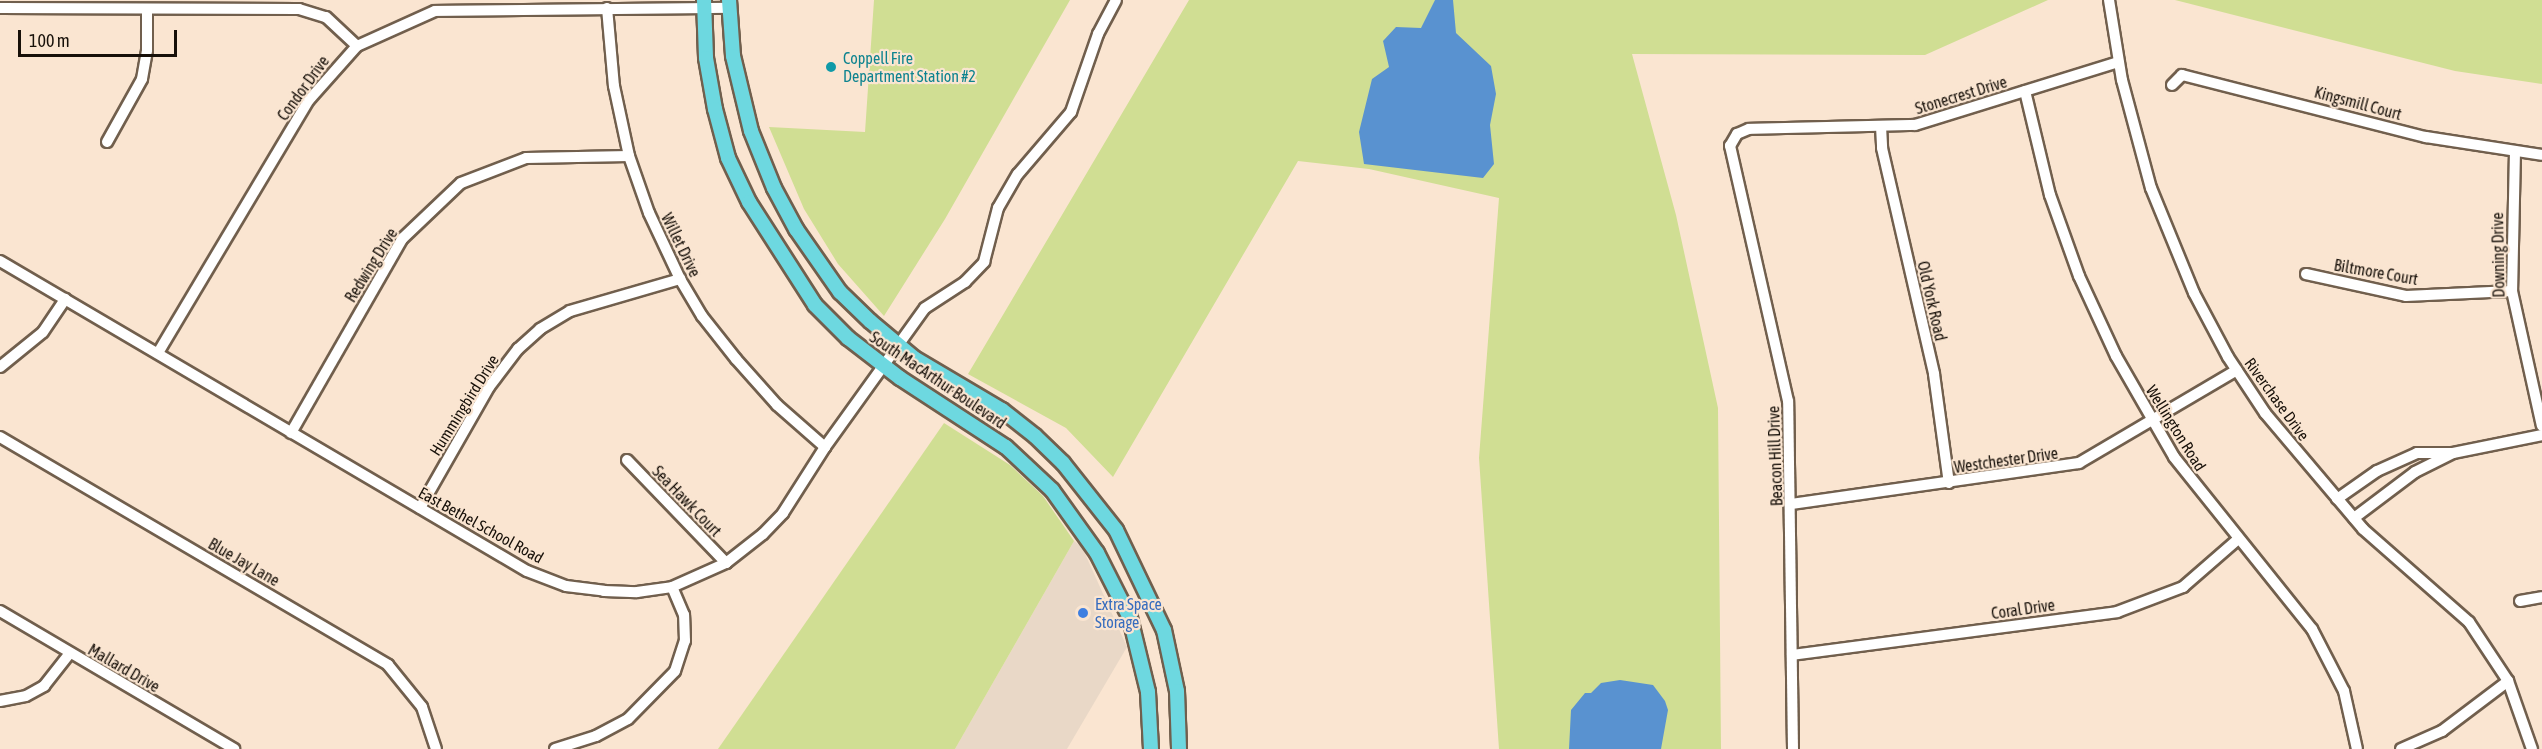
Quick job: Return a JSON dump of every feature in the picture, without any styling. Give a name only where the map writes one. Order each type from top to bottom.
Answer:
[{"type":"main road","name":"South MacArthur Boulevard","points":[[704,4],[706,58],[715,108],[728,158],[749,202],[815,305],[883,366],[1006,447],[1052,490],[1086,537],[1113,583],[1140,648],[1150,713],[1151,749]]},
{"type":"main road","name":"South MacArthur Boulevard","points":[[729,4],[743,104],[774,188],[796,229],[840,292],[898,346],[1002,410],[1035,436],[1069,470],[1116,530],[1164,630],[1176,691],[1179,749]]},
{"type":"street","name":"East Bethel School Road","points":[[0,261],[527,571],[566,586],[637,592],[672,586],[726,563],[763,534],[783,513],[825,447],[925,308],[965,282],[984,262],[998,208],[1018,174],[1071,112],[1094,44],[1116,0]]},
{"type":"street","name":"Riverchase Drive","points":[[2109,0],[2118,62],[2135,136],[2171,241],[2237,370],[2265,413],[2354,518],[2469,622],[2508,681],[2532,749]]},
{"type":"street","name":"Condor Drive","points":[[158,353],[309,100],[357,46],[435,11],[729,4]]},
{"type":"street","points":[[0,8],[299,9],[326,17],[357,46]]},
{"type":"street","name":"Willet Drive","points":[[607,8],[614,86],[630,156],[649,213],[680,279],[702,316],[742,366],[777,405],[825,447]]},
{"type":"street","points":[[107,142],[142,79],[147,50],[147,9]]},
{"type":"street","name":"Stonecrest Drive","points":[[1737,134],[1749,129],[1915,125],[2118,62]]},
{"type":"street","name":"Kingsmill Court","points":[[2172,85],[2182,75],[2426,137],[2542,155]]},
{"type":"street","name":"Wellington Road","points":[[2025,91],[2050,195],[2079,276],[2153,423],[2174,457],[2237,540],[2294,604],[2330,659],[2344,691],[2357,749]]},
{"type":"street","name":"Old York Road","points":[[1881,126],[1882,148],[1934,374],[1949,483]]},
{"type":"street","name":"Beacon Hill Drive","points":[[1737,134],[1730,146],[1788,401],[1793,749]]},
{"type":"street","name":"Downing Drive","points":[[2515,151],[2512,291],[2542,426]]},
{"type":"street","name":"Redwing Drive","points":[[291,433],[402,240],[461,183],[526,158],[630,156]]},
{"type":"street","name":"Biltmore Court","points":[[2306,274],[2406,296],[2512,291]]},
{"type":"street","name":"Hummingbird Drive","points":[[420,508],[489,387],[540,329],[570,311],[680,279]]},
{"type":"street","points":[[0,367],[43,332],[65,299]]},
{"type":"street","name":"Westchester Drive","points":[[1791,504],[2079,463],[2153,423],[2237,370]]},
{"type":"street","points":[[2337,499],[2399,460],[2418,453],[2453,453],[2542,435]]},
{"type":"street","name":"Blue Jay Lane","points":[[0,437],[388,665],[422,708],[436,749]]},
{"type":"street","points":[[2354,518],[2406,477],[2453,453]]},
{"type":"street","name":"Sea Hawk Court","points":[[627,460],[726,563]]},
{"type":"street","name":"Coral Drive","points":[[1792,655],[2117,612],[2183,587],[2237,540]]},
{"type":"street","points":[[555,749],[596,736],[628,719],[675,671],[685,641],[684,615],[672,586]]},
{"type":"street","points":[[2520,601],[2542,597]]},
{"type":"street","name":"Mallard Drive","points":[[0,611],[234,749]]},
{"type":"street","points":[[0,701],[26,696],[44,686],[70,653]]},
{"type":"street","points":[[2401,749],[2442,731],[2508,681]]},
{"type":"shaded area","points":[[1074,541],[1082,547],[1127,647],[1067,749],[955,749]]},
{"type":"green space","points":[[874,0],[1070,0],[945,219],[884,316],[838,264],[804,209],[769,127],[865,132]]},
{"type":"green space","points":[[1189,0],[2048,0],[1925,55],[1632,54],[1676,215],[1718,408],[1721,749],[1499,749],[1479,458],[1499,198],[1369,169],[1298,161],[1113,477],[1066,428],[968,374]]},
{"type":"green space","points":[[2175,0],[2542,0],[2542,84],[2455,71]]},
{"type":"green space","points":[[944,423],[1010,465],[1043,496],[1074,541],[955,749],[718,749]]},
{"type":"water","points":[[1435,0],[1453,0],[1456,33],[1491,66],[1496,94],[1490,125],[1494,164],[1483,178],[1364,164],[1359,132],[1372,79],[1389,67],[1383,41],[1396,27],[1421,28]]},
{"type":"water","points":[[1620,680],[1653,685],[1665,701],[1668,710],[1661,749],[1569,749],[1571,710],[1585,693],[1591,693],[1601,683]]},
{"type":"place","name":"Coppell Fire Department Station #2","points":[[831,67]]},
{"type":"place","name":"Extra Space Storage","points":[[1083,613]]}]
